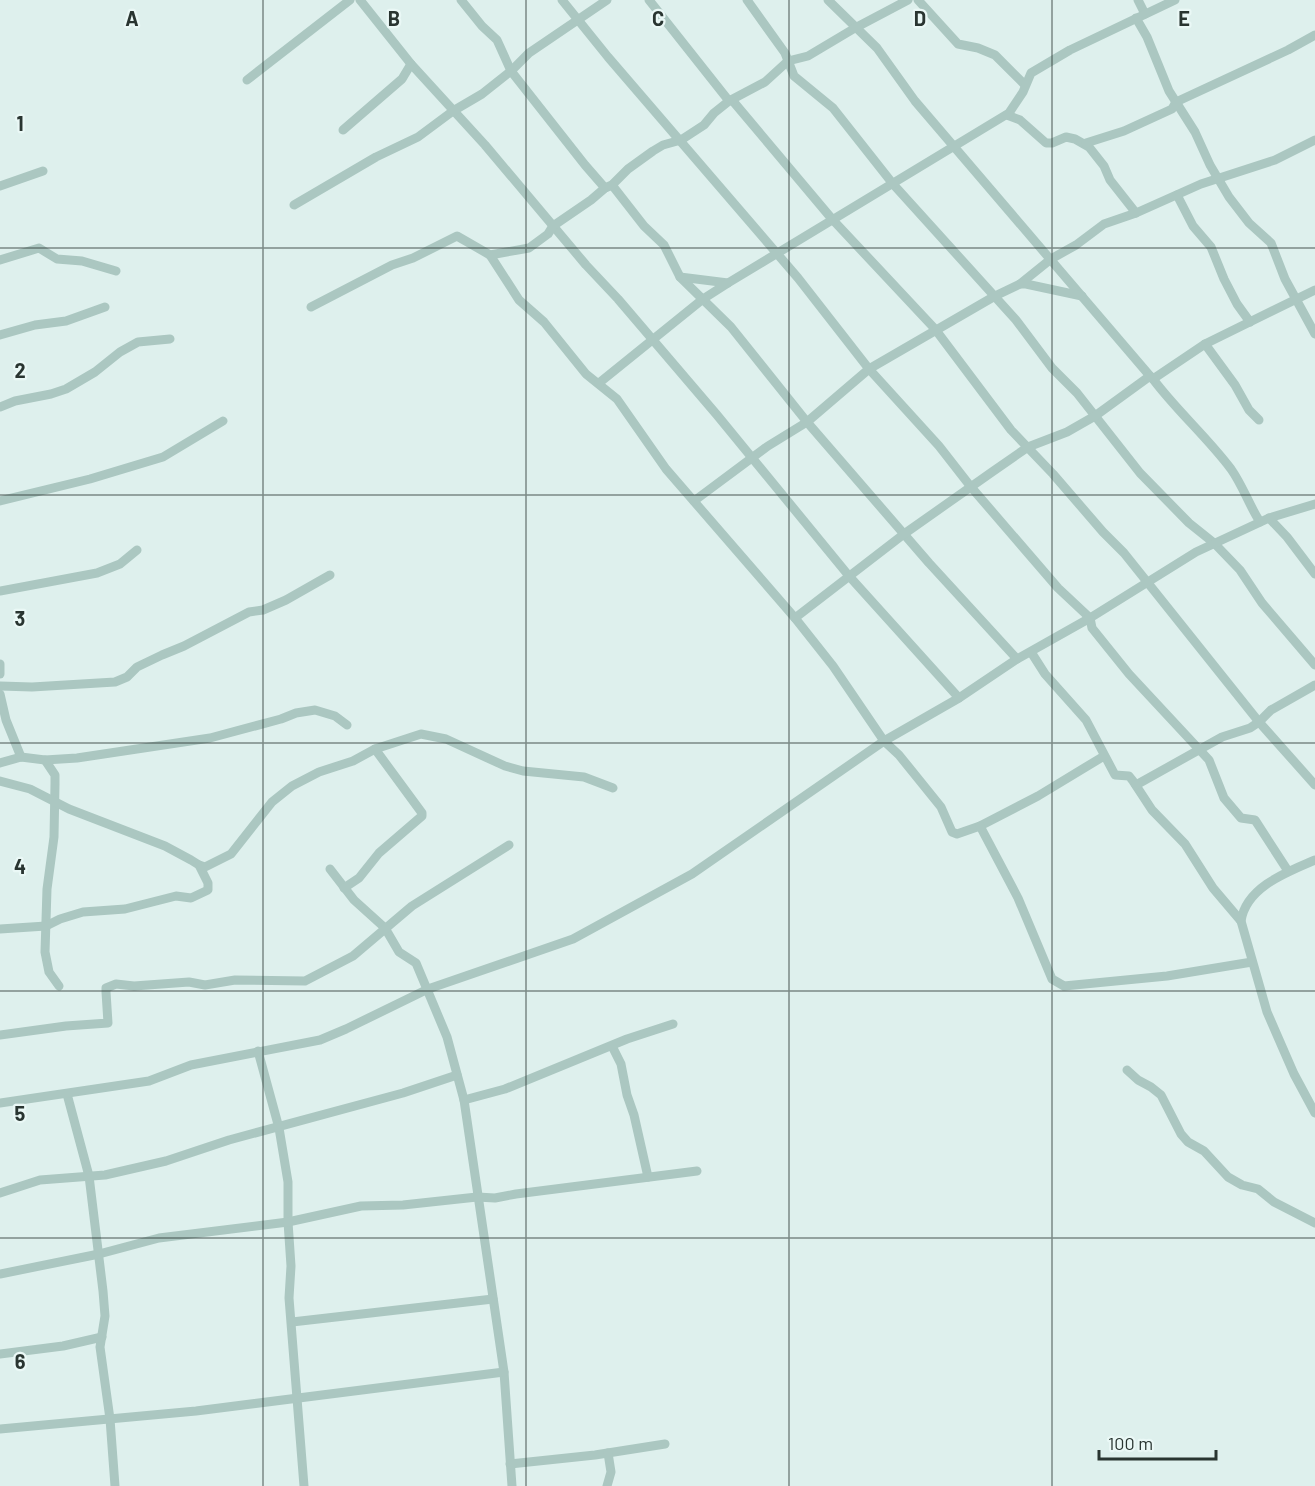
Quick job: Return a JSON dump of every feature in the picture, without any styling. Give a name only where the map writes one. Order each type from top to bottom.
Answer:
[{"type":"street","points":[[247,80],[350,0]]},
{"type":"street","points":[[360,0],[411,64],[485,145],[753,458],[849,576],[959,698]]},
{"type":"street","points":[[461,0],[482,27],[497,40],[511,71],[585,165],[609,186],[664,245],[680,276],[731,327],[807,422],[1017,659]]},
{"type":"street","points":[[562,0],[608,57],[777,253],[869,369],[939,446],[971,487],[1058,588],[1089,618],[1092,628],[1129,674],[1183,729],[1209,760],[1224,798],[1241,818],[1255,820],[1288,871]]},
{"type":"street","points":[[294,205],[376,157],[418,137],[453,111],[482,94],[529,53],[607,0]]},
{"type":"street","points":[[649,0],[730,100],[832,219],[935,329],[1011,430],[1124,553],[1259,722],[1315,785]]},
{"type":"street","points":[[747,0],[767,26],[788,61],[794,76],[833,108],[893,184],[995,296],[1140,473],[1189,523],[1215,543],[1240,570],[1262,603],[1315,665]]},
{"type":"street","points":[[828,0],[877,48],[915,101],[953,147],[1051,259],[1169,400],[1204,435],[1230,467],[1264,520],[1287,537],[1315,574]]},
{"type":"street","points":[[490,255],[529,248],[548,234],[553,226],[591,200],[628,169],[663,145],[681,140],[704,125],[730,100],[765,82],[788,61],[808,56],[908,0]]},
{"type":"street","points":[[918,0],[958,44],[978,48],[995,55],[1025,85]]},
{"type":"street","points":[[1138,0],[1145,14]]},
{"type":"street","points":[[599,383],[703,299],[1006,115],[1018,100],[1031,73],[1070,50],[1175,0]]},
{"type":"street","points":[[1136,18],[1143,27],[1169,91],[1195,132],[1218,179],[1250,223],[1271,243],[1280,268],[1315,334]]},
{"type":"street","points":[[1086,144],[1124,131],[1172,109],[1176,102],[1288,50],[1315,34]]},
{"type":"street","points":[[343,130],[402,79],[411,64]]},
{"type":"street","points":[[1006,115],[1020,120],[1046,143],[1066,137],[1086,144],[1136,213]]},
{"type":"street","points":[[694,501],[768,446],[807,422],[869,369],[935,329],[1020,284],[1051,259],[1076,245],[1104,224],[1136,213],[1201,184],[1275,160],[1315,140]]},
{"type":"street","points":[[0,186],[43,171]]},
{"type":"street","points":[[1177,195],[1193,226],[1211,247],[1237,304],[1250,322]]},
{"type":"street","points":[[311,307],[392,265],[413,258],[457,236],[490,255],[519,300],[544,322],[586,374],[617,399],[666,469],[795,618],[832,666],[884,741],[918,777],[941,807],[952,832],[957,834],[980,826],[1056,786],[1104,756]]},
{"type":"street","points":[[0,260],[39,248],[57,259],[82,261],[116,271]]},
{"type":"street","points":[[680,276],[728,283]]},
{"type":"street","points":[[1020,284],[1033,284],[1082,296]]},
{"type":"street","points":[[795,618],[904,534],[1028,447],[1067,432],[1205,344],[1315,290]]},
{"type":"street","points":[[0,335],[35,325],[66,321],[105,307]]},
{"type":"street","points":[[0,407],[15,401],[66,389],[138,342],[170,339]]},
{"type":"street","points":[[1205,344],[1235,385],[1249,410],[1259,420]]},
{"type":"street","points":[[0,501],[90,479],[164,457],[223,421]]},
{"type":"street","points":[[0,1103],[149,1082],[190,1065],[320,1040],[428,989],[573,939],[692,874],[884,741],[959,698],[1044,642],[1089,618],[1196,552],[1264,520],[1315,504]]},
{"type":"street","points":[[0,591],[96,573],[120,564],[137,550]]},
{"type":"street","points":[[0,686],[32,687],[115,682],[162,655],[249,612],[263,610],[286,600],[330,575]]},
{"type":"street","points":[[1031,652],[1045,674],[1086,720],[1115,775],[1129,776],[1152,810],[1185,844],[1213,888],[1241,921],[1266,1012],[1294,1074],[1315,1113]]},
{"type":"street","points":[[0,664],[0,674]]},
{"type":"street","points":[[1136,785],[1222,737],[1250,728],[1271,710],[1315,685]]},
{"type":"street","points":[[0,694],[6,720],[21,757]]},
{"type":"street","points":[[0,763],[21,757],[45,760],[77,758],[210,738],[296,713],[315,710],[335,716],[347,725]]},
{"type":"street","points":[[0,781],[30,789],[89,817],[165,846],[205,867],[231,854],[272,802],[292,786],[319,772],[353,761],[375,749],[421,734],[446,739],[505,766],[523,771],[584,777],[613,788]]},
{"type":"street","points":[[344,888],[359,878],[379,853],[422,816],[375,749]]},
{"type":"street","points":[[45,760],[55,775],[54,837],[47,889],[45,952],[49,972],[59,986]]},
{"type":"street","points":[[980,826],[1018,897],[1052,979],[1064,986],[1167,976],[1252,962]]},
{"type":"street","points":[[0,1035],[108,1023],[106,988],[110,985],[134,986],[189,982],[205,985],[235,980],[305,981],[353,956],[412,906],[509,845]]},
{"type":"street","points":[[1241,921],[1243,910],[1250,898],[1288,871],[1315,860]]},
{"type":"street","points":[[0,929],[46,926],[83,912],[125,909],[176,896],[191,898],[208,890],[208,883],[199,865]]},
{"type":"street","points":[[330,869],[354,900],[385,928],[399,952],[416,963],[454,1057],[464,1100],[504,1372],[512,1486]]},
{"type":"street","points":[[464,1100],[505,1089],[627,1039],[673,1024]]},
{"type":"street","points":[[612,1046],[621,1064],[648,1177]]},
{"type":"street","points":[[258,1051],[279,1128],[288,1182],[291,1266],[289,1298],[299,1399],[304,1486]]},
{"type":"street","points":[[1126,1070],[1161,1095],[1181,1134],[1188,1142],[1204,1151],[1228,1177],[1242,1185],[1257,1189],[1274,1202],[1315,1223]]},
{"type":"street","points":[[0,1193],[39,1180],[120,1173],[166,1161],[229,1140],[403,1094],[457,1075]]},
{"type":"street","points":[[67,1094],[89,1176],[99,1254],[105,1316],[100,1347],[110,1419],[115,1486]]},
{"type":"street","points":[[0,1274],[99,1254],[159,1238],[288,1222],[361,1206],[504,1197],[697,1171]]},
{"type":"street","points":[[292,1323],[493,1299]]},
{"type":"street","points":[[0,1354],[63,1346],[102,1337]]},
{"type":"street","points":[[0,1429],[299,1399],[504,1372]]},
{"type":"street","points":[[510,1464],[665,1444]]},
{"type":"street","points":[[607,1486],[611,1472],[608,1453]]}]
